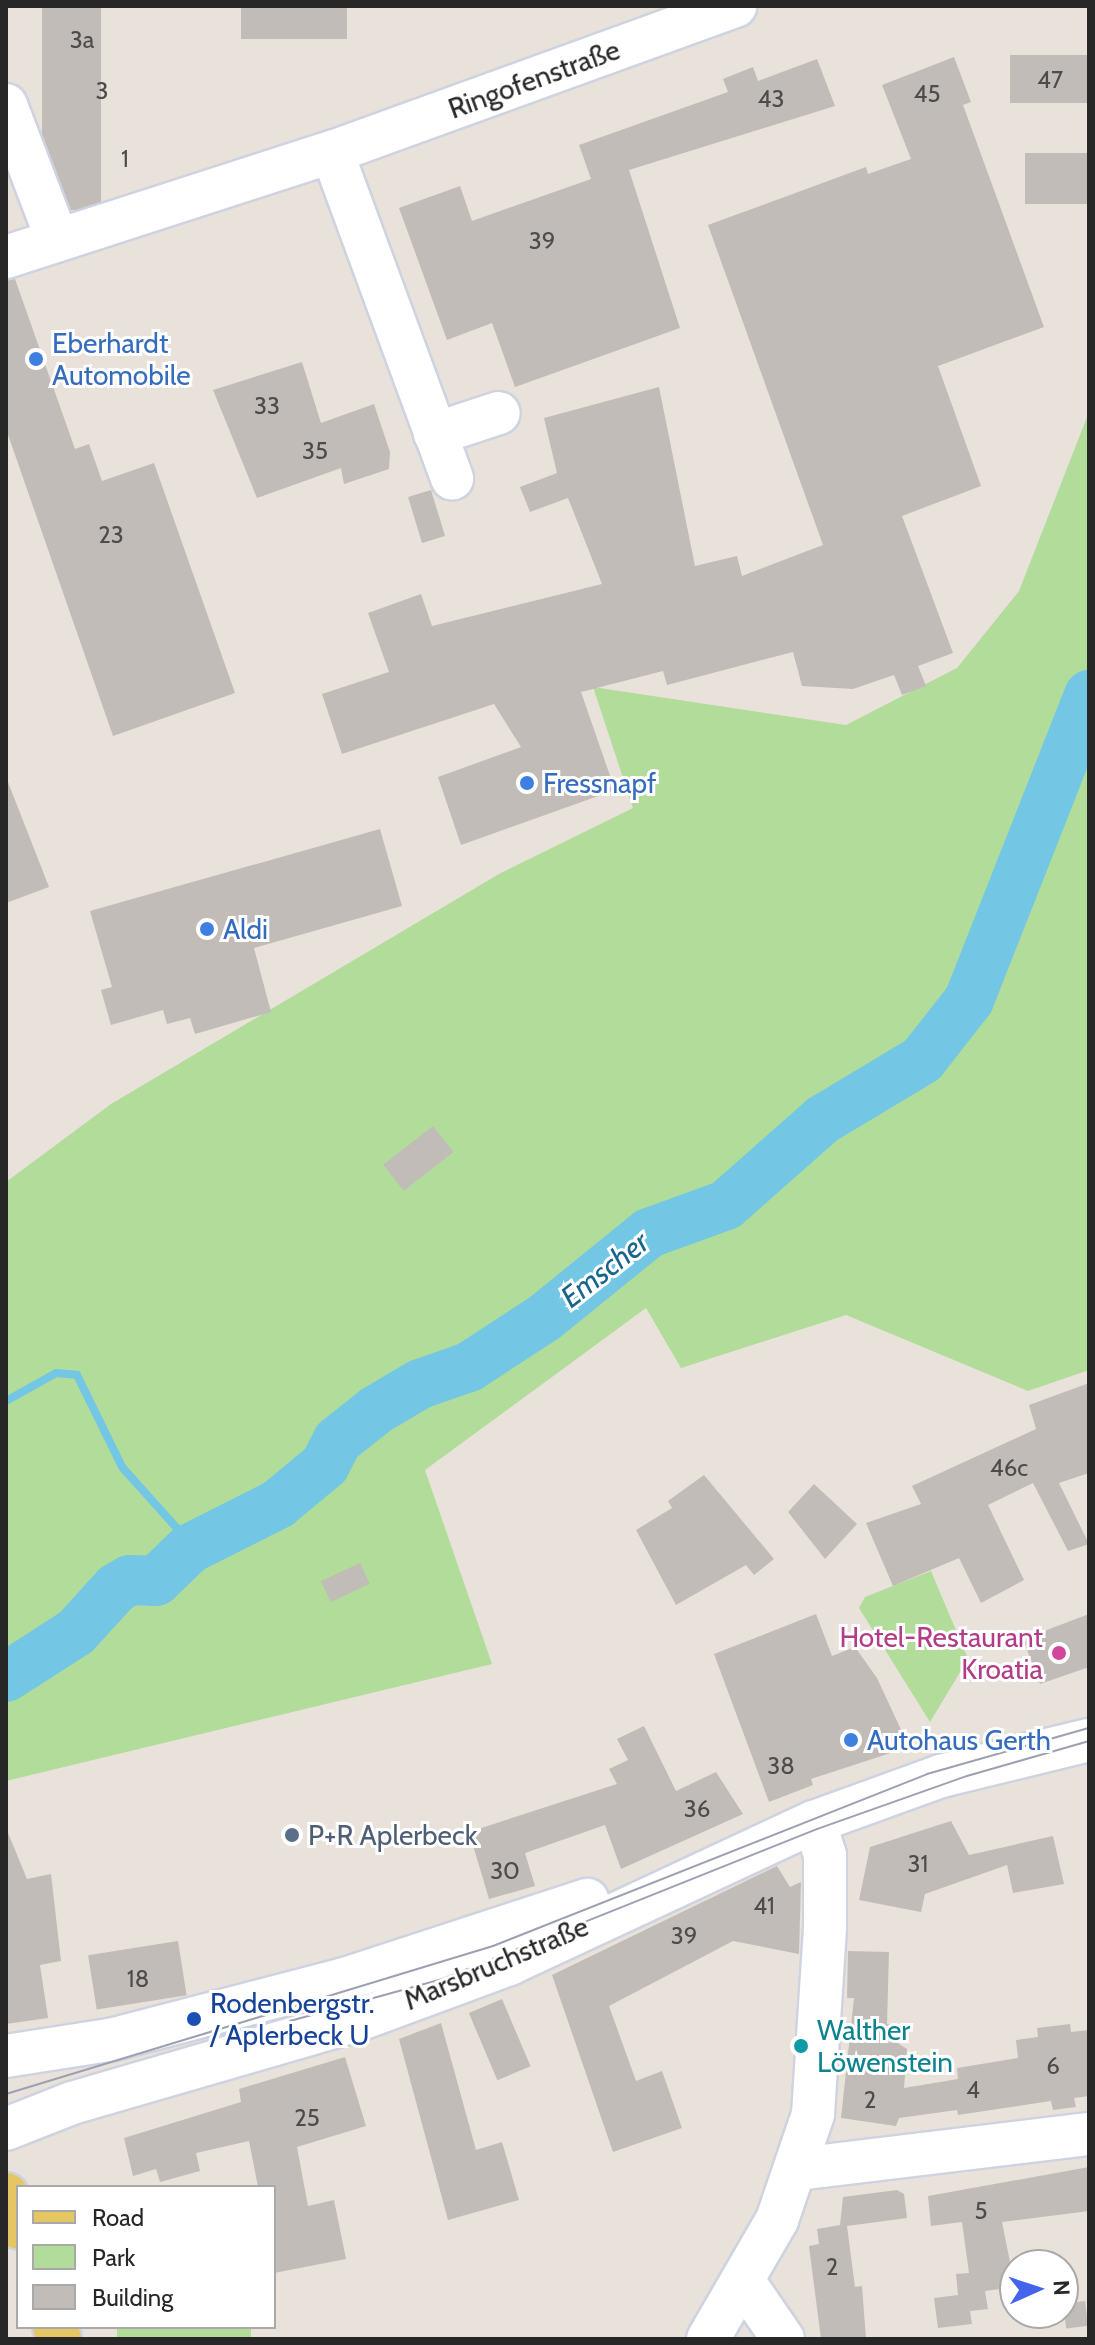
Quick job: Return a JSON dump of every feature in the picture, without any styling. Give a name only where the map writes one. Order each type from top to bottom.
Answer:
[{"type":"main road","points":[[6,2195],[16,2222]]},
{"type":"street","name":"Ringofenstraße","points":[[6,257],[332,152],[735,6]]},
{"type":"street","points":[[6,105],[57,239]]},
{"type":"street","points":[[332,152],[452,479]]},
{"type":"street","points":[[435,434],[499,413]]},
{"type":"street","name":"Marsbruchstraße","points":[[6,2129],[72,2103],[358,2020],[509,1964],[704,1868],[814,1822],[941,1776],[1089,1740]]},
{"type":"street","points":[[708,2339],[744,2282],[798,2169],[813,2114],[823,2001],[825,1855],[814,1822]]},
{"type":"street","name":"Marsbruchstraße","points":[[6,2056],[114,2039],[300,1991],[704,1868]]},
{"type":"street","points":[[798,2169],[1089,2134]]},
{"type":"street","points":[[744,2282],[783,2339]]},
{"type":"green space","points":[[1089,412],[1089,1370],[1028,1391],[846,1315],[681,1368],[646,1308],[425,1470],[492,1664],[6,1781],[6,1182],[111,1104],[499,874],[633,808],[593,687],[846,725],[957,668],[1019,591]]},
{"type":"green space","points":[[931,1571],[968,1659],[930,1722],[859,1608],[865,1597]]},
{"type":"green space","points":[[117,2329],[251,2329],[251,2339],[117,2339]]},
{"type":"building","points":[[42,6],[101,6],[101,210],[42,210]]},
{"type":"building","points":[[241,6],[347,6],[347,39],[241,39]]},
{"type":"building","points":[[1010,55],[1089,55],[1089,103],[1010,103]]},
{"type":"building","points":[[954,57],[971,102],[963,105],[1044,327],[938,366],[981,486],[902,516],[953,653],[918,666],[926,686],[902,695],[894,675],[853,689],[802,686],[793,652],[667,685],[663,671],[581,692],[615,790],[461,845],[438,777],[521,747],[494,704],[342,754],[322,694],[389,672],[368,613],[421,594],[432,626],[602,584],[568,498],[530,512],[520,487],[557,473],[544,418],[659,387],[695,566],[737,556],[742,576],[823,545],[708,225],[866,167],[868,174],[911,159],[882,85]]},
{"type":"building","points":[[817,59],[835,106],[629,170],[680,328],[515,387],[492,323],[447,340],[399,208],[460,186],[472,221],[591,179],[579,145],[728,92],[723,79],[753,67],[758,81]]},
{"type":"building","points":[[1025,153],[1089,153],[1089,204],[1025,204]]},
{"type":"building","points":[[15,279],[75,449],[89,444],[102,481],[154,463],[235,693],[113,736],[6,429],[6,280]]},
{"type":"building","points":[[302,362],[321,423],[374,404],[390,452],[389,469],[344,484],[341,468],[257,498],[213,390]]},
{"type":"building","points":[[431,490],[445,536],[422,543],[408,497]]},
{"type":"building","points":[[6,777],[49,887],[6,903]]},
{"type":"building","name":"Aldi","points":[[380,829],[402,906],[254,948],[271,1012],[195,1034],[190,1018],[167,1024],[163,1010],[111,1025],[101,990],[112,987],[90,911]]},
{"type":"building","points":[[433,1126],[453,1152],[404,1191],[383,1165]]},
{"type":"building","points":[[1089,1383],[1089,1473],[1059,1483],[1089,1544],[1068,1551],[1033,1483],[988,1505],[1024,1580],[981,1603],[959,1558],[893,1586],[866,1523],[921,1504],[912,1486],[1036,1429],[1029,1405]]},
{"type":"building","points":[[704,1475],[774,1559],[754,1575],[746,1565],[676,1605],[636,1530],[672,1508],[668,1501]]},
{"type":"building","points":[[814,1484],[857,1524],[825,1559],[788,1512]]},
{"type":"building","points":[[360,1563],[370,1584],[331,1602],[321,1581]]},
{"type":"building","points":[[816,1614],[832,1656],[855,1647],[877,1678],[909,1747],[811,1779],[813,1785],[769,1802],[714,1654]]},
{"type":"building","name":"Hotel-Restaurant Kroatia","points":[[1089,1614],[1089,1667],[1040,1684],[1023,1639]]},
{"type":"building","points":[[644,1726],[676,1791],[716,1772],[743,1814],[621,1869],[605,1825],[525,1853],[535,1886],[489,1899],[469,1832],[617,1784],[609,1769],[628,1760],[617,1739]]},
{"type":"building","points":[[951,1821],[969,1855],[1053,1836],[1064,1884],[1013,1893],[1007,1865],[925,1894],[921,1912],[859,1900],[870,1847]]},
{"type":"building","points":[[6,1828],[27,1879],[51,1874],[61,1961],[40,1965],[48,2018],[6,2024]]},
{"type":"building","points":[[777,1866],[790,1887],[801,1882],[799,1954],[733,1941],[609,2006],[636,2081],[662,2071],[682,2128],[613,2152],[552,1975]]},
{"type":"building","points":[[178,1941],[187,1995],[97,2010],[88,1955]]},
{"type":"building","points":[[848,1951],[889,1952],[887,2024],[898,2025],[896,2042],[907,2049],[904,2088],[958,2079],[957,2068],[1018,2058],[1016,2040],[1038,2037],[1037,2028],[1070,2024],[1071,2032],[1089,2030],[1089,2096],[1074,2098],[1076,2107],[1053,2110],[1051,2101],[958,2115],[957,2110],[899,2118],[896,2126],[841,2118],[854,1998],[847,1998]]},
{"type":"building","points":[[502,1999],[531,2066],[497,2080],[469,2013]]},
{"type":"building","points":[[441,2023],[476,2150],[502,2142],[519,2200],[448,2220],[399,2039]]},
{"type":"building","points":[[345,2057],[366,2126],[297,2147],[308,2206],[334,2200],[346,2259],[276,2273],[276,2185],[258,2185],[249,2141],[196,2153],[200,2171],[160,2182],[156,2169],[133,2176],[124,2138],[241,2102],[239,2089]]},
{"type":"building","points":[[1089,2167],[1089,2211],[1002,2222],[1007,2249],[999,2249],[999,2289],[985,2291],[988,2309],[970,2311],[972,2324],[938,2328],[934,2298],[958,2295],[956,2274],[969,2273],[962,2222],[931,2226],[928,2196]]},
{"type":"building","points":[[897,2190],[904,2194],[907,2218],[847,2226],[855,2287],[862,2286],[866,2339],[821,2339],[809,2246],[819,2244],[817,2229],[840,2225],[843,2197]]},
{"type":"building","points":[[1085,2301],[1088,2326],[1079,2327],[1079,2302]]},
{"type":"waterway","name":"Emscher","points":[[6,1677],[76,1632],[116,1588],[130,1580],[156,1581],[189,1549],[278,1504],[325,1465],[337,1441],[376,1410],[420,1384],[469,1367],[544,1318],[649,1233],[726,1205],[822,1120],[922,1060],[969,1000],[1089,695]]},
{"type":"waterway","points":[[6,1401],[56,1373],[77,1375],[122,1467],[193,1546]]},
{"type":"tram line","points":[[6,2094],[493,1946],[927,1774],[1089,1728]]},
{"type":"tram line","points":[[290,2021],[442,1979],[817,1829],[967,1776],[1089,1741]]},
{"type":"place","name":"Eberhardt Automobile","points":[[36,359]]},
{"type":"place","name":"Fressnapf","points":[[527,783]]},
{"type":"place","name":"Aldi","points":[[207,929]]},
{"type":"place","name":"Hotel-Restaurant Kroatia","points":[[1059,1653]]},
{"type":"place","name":"Autohaus Gerth","points":[[851,1740]]},
{"type":"place","name":"P+R Aplerbeck","points":[[292,1835]]},
{"type":"place","name":"Rodenbergstr. / Aplerbeck U","points":[[194,2019]]},
{"type":"place","name":"Walther Löwenstein","points":[[801,2046]]}]
